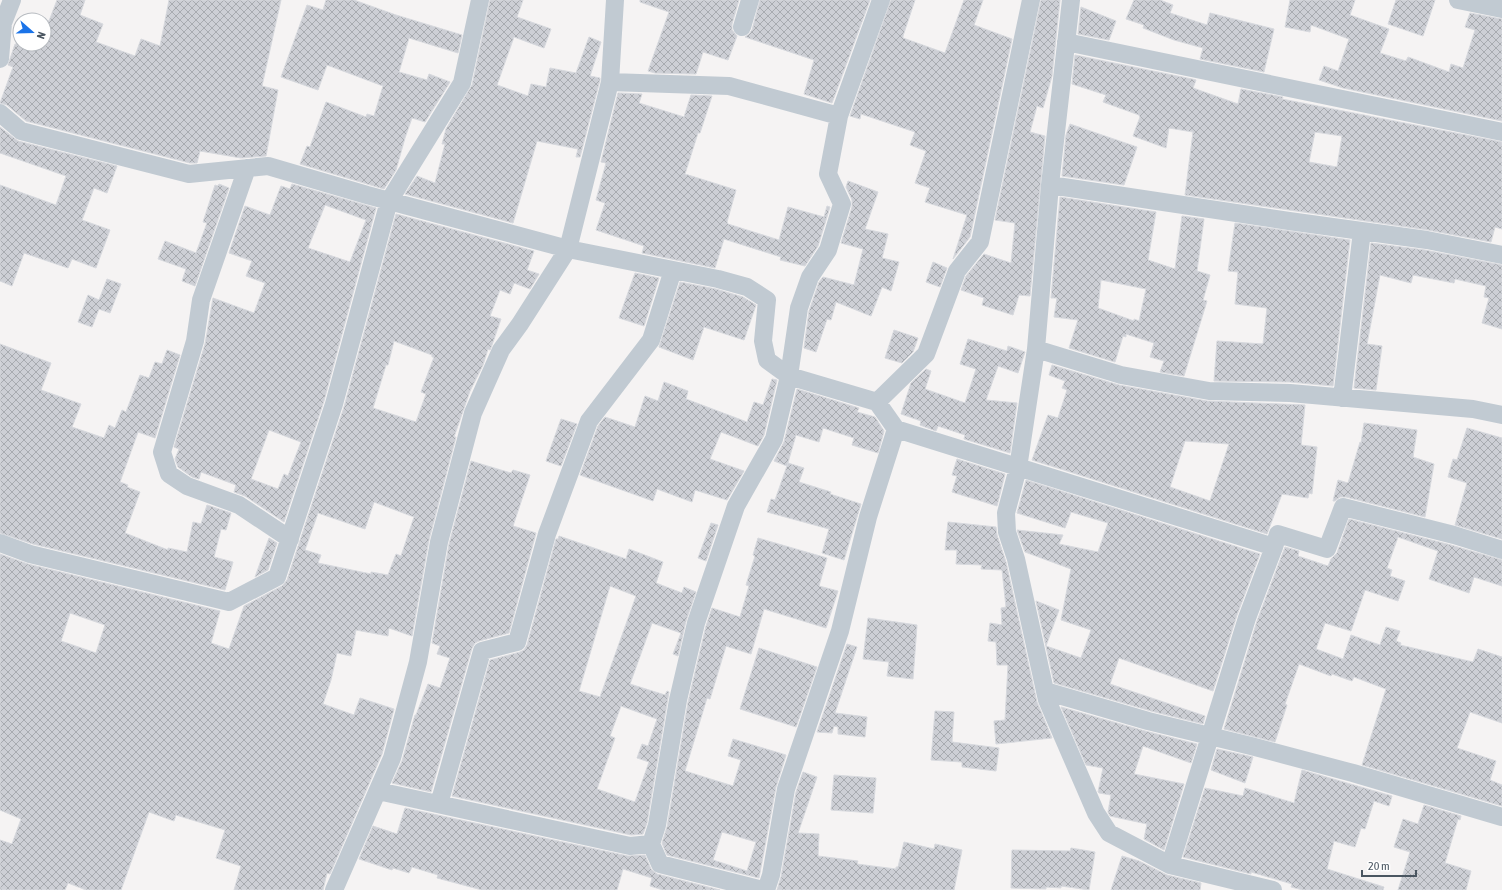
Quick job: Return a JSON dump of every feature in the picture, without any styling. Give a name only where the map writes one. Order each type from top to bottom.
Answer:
[{"type":"street","points":[[0,59],[2,22],[12,0]]},
{"type":"street","points":[[0,543],[30,554],[230,602],[277,577],[334,404],[389,201],[462,83],[480,0]]},
{"type":"street","points":[[334,890],[392,758],[418,662],[439,542],[473,413],[501,350],[520,324],[568,249],[610,82],[615,0]]},
{"type":"street","points":[[742,27],[750,0]]},
{"type":"street","points":[[763,890],[660,864],[651,844],[657,825],[678,700],[696,623],[736,506],[774,438],[789,376],[799,308],[810,277],[828,250],[842,204],[828,174],[839,116],[881,0]]},
{"type":"street","points":[[877,402],[926,354],[957,271],[980,242],[1031,0]]},
{"type":"street","points":[[1071,0],[1050,185],[1036,349],[1018,468],[1006,513],[1007,532],[1016,558],[1047,700],[1096,813],[1109,833],[1170,865],[1213,883],[1273,890]]},
{"type":"street","points":[[1458,0],[1502,9]]},
{"type":"street","points":[[1066,42],[1502,132]]},
{"type":"street","points":[[610,82],[729,86],[839,116]]},
{"type":"street","points":[[0,113],[20,130],[189,174],[268,166],[389,201],[568,249],[718,279],[747,287],[767,300],[763,340],[767,360],[789,376],[877,402],[896,429],[1274,548]]},
{"type":"street","points":[[247,168],[201,300],[195,341],[162,452],[169,474],[187,486],[239,505],[290,539]]},
{"type":"street","points":[[1050,185],[1427,240],[1502,255]]},
{"type":"street","points":[[1342,398],[1362,231]]},
{"type":"street","points":[[439,804],[482,650],[517,642],[547,534],[589,421],[650,340],[673,270]]},
{"type":"street","points":[[1036,349],[1121,375],[1209,391],[1290,394],[1342,398],[1473,409],[1502,415]]},
{"type":"street","points":[[766,890],[771,875],[786,789],[840,631],[868,517],[896,429]]},
{"type":"street","points":[[1170,865],[1247,618],[1278,534],[1327,549],[1343,507],[1454,535],[1502,550]]},
{"type":"street","points":[[1045,691],[1148,721],[1353,773],[1502,817]]},
{"type":"street","points":[[378,791],[630,846],[651,844]]},
{"type":"building","points":[[57,0],[85,0],[80,15],[103,24],[96,42],[135,56],[141,39],[160,46],[169,0],[281,0],[262,86],[278,90],[266,156],[241,158],[200,151],[197,163],[190,163],[26,121],[7,105],[0,103],[13,67],[8,65],[12,52],[52,52],[52,13]]},
{"type":"building","points":[[326,0],[354,0],[396,15],[462,35],[458,53],[409,38],[399,72],[427,80],[429,74],[450,82],[425,122],[412,118],[396,170],[384,189],[300,164],[307,146],[310,147],[326,102],[366,117],[367,114],[374,116],[383,86],[327,65],[318,90],[281,77],[307,5],[323,10]]},
{"type":"building","points":[[490,0],[523,0],[517,17],[551,29],[544,48],[514,37],[497,85],[528,96],[531,84],[546,87],[550,68],[576,73],[589,37],[601,42],[590,76],[600,78],[600,80],[580,157],[576,157],[578,149],[537,141],[513,223],[405,194],[417,176],[435,183],[445,144],[442,144],[446,129],[472,85]]},
{"type":"building","points":[[640,0],[739,0],[732,24],[732,30],[737,36],[728,60],[703,52],[696,74],[655,73],[648,71],[669,12],[640,2]]},
{"type":"building","points":[[760,0],[870,0],[832,103],[804,94],[814,60],[745,37],[752,30]]},
{"type":"building","points":[[891,0],[915,0],[903,38],[945,53],[964,0],[983,0],[974,25],[1012,39],[970,237],[953,259],[967,215],[925,202],[930,188],[915,183],[926,151],[910,145],[915,132],[861,114],[860,119],[850,116]]},
{"type":"building","points":[[1041,0],[1060,0],[1052,76],[1043,108],[1037,106],[1030,132],[1045,136],[1030,296],[1019,295],[1013,315],[982,305],[984,298],[961,290],[966,276],[984,254],[1011,263],[1015,223],[995,220]]},
{"type":"building","points":[[1134,0],[1160,0],[1173,5],[1170,13],[1207,25],[1210,13],[1274,29],[1264,72],[1200,59],[1203,48],[1174,40],[1143,28],[1144,25],[1126,19]]},
{"type":"building","points":[[1290,0],[1355,0],[1350,15],[1389,29],[1380,53],[1406,61],[1408,57],[1449,72],[1451,64],[1463,68],[1475,30],[1465,27],[1470,13],[1502,19],[1502,121],[1343,88],[1319,80],[1324,66],[1338,71],[1349,39],[1311,25],[1310,32],[1285,27]]},
{"type":"building","points":[[1396,0],[1435,0],[1423,36],[1388,24]]},
{"type":"building","points":[[1081,7],[1116,21],[1109,40],[1078,34]]},
{"type":"building","points":[[1075,55],[1196,80],[1193,88],[1238,104],[1241,89],[1283,97],[1282,99],[1502,142],[1502,229],[1495,227],[1491,242],[1428,230],[1185,195],[1193,132],[1169,128],[1166,148],[1133,136],[1140,117],[1139,115],[1103,102],[1106,95],[1072,84]],"holes":[[[1315,132],[1342,136],[1337,167],[1309,162]]]},
{"type":"building","points":[[618,93],[642,94],[639,103],[684,117],[691,95],[712,96],[685,174],[736,190],[727,222],[728,224],[779,240],[788,207],[824,217],[827,206],[830,207],[818,246],[805,266],[780,260],[781,257],[724,239],[715,268],[642,253],[644,246],[596,230],[605,203],[596,200],[606,163],[601,162]]},
{"type":"building","points":[[1070,124],[1137,147],[1124,185],[1062,176],[1066,135]]},
{"type":"building","points":[[0,127],[18,141],[117,166],[107,193],[94,188],[82,220],[110,230],[96,268],[72,259],[68,268],[24,253],[12,286],[0,281],[0,185],[56,205],[66,176],[0,153]]},
{"type":"building","points":[[848,181],[878,192],[865,229],[888,234],[882,258],[899,262],[891,291],[882,287],[871,316],[836,302],[831,320],[827,319],[816,352],[804,348],[809,311],[819,282],[823,277],[854,285],[863,249],[841,243],[852,207],[852,200],[846,187]]},
{"type":"building","points":[[219,184],[229,188],[195,286],[182,281],[186,269],[158,259],[165,241],[196,253],[207,223],[203,222],[215,185],[218,186]]},
{"type":"building","points":[[292,184],[376,208],[324,401],[284,522],[245,496],[234,492],[236,485],[201,472],[199,479],[192,477],[178,467],[175,459],[179,449],[174,447],[205,344],[213,298],[254,313],[265,283],[246,276],[252,261],[229,253],[245,206],[270,215],[281,186],[290,189]],"holes":[[[325,205],[366,220],[350,262],[308,248]],[[269,430],[301,442],[288,476],[284,474],[278,489],[251,479]]]},
{"type":"building","points":[[1060,197],[1156,212],[1148,260],[1175,269],[1182,216],[1204,219],[1197,271],[1210,275],[1203,300],[1207,301],[1184,376],[1160,372],[1164,361],[1150,357],[1154,343],[1126,334],[1126,337],[1123,336],[1115,362],[1069,348],[1078,320],[1054,317],[1057,298],[1051,298]],"holes":[[[1101,280],[1146,289],[1139,321],[1134,319],[1134,321],[1098,308]]]},
{"type":"building","points":[[396,214],[534,251],[527,270],[539,274],[530,289],[514,283],[510,294],[500,290],[490,316],[501,319],[490,350],[488,349],[483,365],[470,391],[454,437],[456,437],[429,540],[412,636],[389,628],[388,636],[356,630],[351,656],[337,653],[331,680],[323,704],[354,715],[360,698],[394,709],[382,754],[330,874],[327,873],[323,890],[234,890],[241,866],[216,858],[225,830],[176,815],[174,821],[149,812],[121,890],[86,890],[68,883],[65,890],[0,890],[0,840],[12,844],[21,819],[0,810],[0,554],[28,564],[220,611],[211,643],[229,649],[244,606],[282,586],[287,580],[344,407]],"holes":[[[394,341],[434,357],[421,392],[426,394],[416,422],[373,408],[386,365],[388,365]],[[374,502],[414,517],[401,556],[396,554],[388,575],[371,572],[371,574],[318,563],[321,555],[305,550],[318,513],[365,529]],[[70,613],[105,625],[96,653],[61,641]]]},
{"type":"building","points":[[1235,223],[1350,240],[1333,386],[1290,382],[1214,381],[1217,341],[1263,344],[1267,308],[1235,304],[1238,272],[1228,271]]},
{"type":"building","points":[[1371,243],[1425,250],[1502,265],[1502,329],[1482,323],[1489,298],[1484,297],[1486,286],[1455,279],[1454,283],[1413,275],[1411,283],[1380,275],[1367,344],[1382,346],[1376,390],[1354,388]]},
{"type":"building","points":[[933,262],[947,268],[940,287],[926,282]]},
{"type":"building","points":[[635,273],[659,278],[644,326],[619,318]]},
{"type":"building","points":[[107,279],[121,284],[110,313],[99,309],[92,327],[78,322],[88,295],[99,300]]},
{"type":"building","points":[[680,282],[716,289],[743,297],[756,305],[744,340],[704,327],[693,360],[659,347]]},
{"type":"building","points":[[894,330],[918,338],[913,352],[902,363],[885,358]]},
{"type":"building","points":[[968,339],[1007,351],[1008,346],[1025,352],[1018,373],[998,366],[986,400],[1017,403],[1010,453],[964,439],[965,435],[938,426],[936,431],[920,425],[921,421],[901,414],[911,383],[926,369],[931,371],[925,389],[965,403],[976,369],[960,364]]},
{"type":"building","points":[[0,344],[51,363],[41,390],[81,404],[72,427],[104,438],[109,425],[115,428],[122,410],[126,412],[140,375],[149,378],[155,362],[162,364],[167,350],[180,355],[155,438],[138,432],[120,482],[128,485],[127,487],[140,492],[125,533],[168,550],[168,548],[187,552],[193,522],[201,524],[207,505],[231,513],[226,530],[221,529],[214,557],[233,562],[225,590],[33,544],[0,533]]},
{"type":"building","points":[[1052,365],[1119,385],[1207,401],[1305,405],[1301,445],[1317,447],[1312,494],[1309,493],[1308,498],[1282,494],[1267,534],[1032,460],[1048,415],[1058,418],[1067,390],[1062,388],[1065,381],[1049,375]],"holes":[[[1185,441],[1229,444],[1210,501],[1170,487]]]},
{"type":"building","points":[[772,379],[777,380],[764,435],[758,446],[721,432],[710,459],[744,471],[727,500],[695,490],[692,502],[657,489],[653,501],[580,475],[598,426],[605,417],[635,427],[645,396],[658,401],[664,382],[688,391],[686,399],[747,422],[754,402],[763,405]]},
{"type":"building","points":[[797,389],[859,408],[857,412],[875,417],[884,431],[878,453],[852,445],[854,438],[823,428],[819,442],[796,435],[787,466],[774,461],[784,442]]},
{"type":"building","points":[[561,419],[577,424],[561,466],[546,461]]},
{"type":"building","points":[[1364,423],[1417,430],[1413,457],[1434,464],[1425,517],[1346,497],[1340,497],[1333,501],[1338,480],[1348,483],[1360,442],[1361,443]]},
{"type":"building","points":[[1467,428],[1502,438],[1502,539],[1455,525],[1467,483],[1448,477],[1453,459],[1457,460]]},
{"type":"building","points":[[957,459],[1005,474],[997,506],[952,492],[957,476],[952,475]]},
{"type":"building","points":[[471,461],[511,473],[513,470],[530,475],[513,526],[536,533],[509,633],[479,641],[475,643],[472,648],[431,792],[392,783],[402,761],[415,715],[428,684],[440,688],[450,658],[437,654],[440,646],[432,643],[449,544]]},
{"type":"building","points":[[788,463],[804,468],[799,482],[831,492],[830,494],[861,504],[844,560],[822,553],[829,529],[767,512],[771,499],[775,500]]},
{"type":"building","points":[[1026,480],[1260,554],[1237,615],[1213,691],[1119,658],[1110,684],[1205,716],[1203,724],[1151,711],[1054,683],[1036,601],[1059,610],[1046,646],[1081,658],[1091,630],[1061,620],[1071,569],[1025,552],[1017,530],[1063,535],[1059,544],[1098,552],[1108,523],[1071,512],[1065,528],[1017,513]]},
{"type":"building","points":[[1349,519],[1451,545],[1502,560],[1502,586],[1474,577],[1469,593],[1429,579],[1438,551],[1398,537],[1387,568],[1392,570],[1390,576],[1405,581],[1398,601],[1365,590],[1351,631],[1325,623],[1316,649],[1343,659],[1351,635],[1380,645],[1386,627],[1400,631],[1396,641],[1401,643],[1400,645],[1473,662],[1478,649],[1502,657],[1502,723],[1470,712],[1457,748],[1496,761],[1490,780],[1502,785],[1502,806],[1362,765],[1386,689],[1354,677],[1352,681],[1332,674],[1331,676],[1299,664],[1285,704],[1287,705],[1275,742],[1224,729],[1257,621],[1285,547],[1299,551],[1298,556],[1328,566],[1331,559],[1337,553]]},
{"type":"building","points":[[948,522],[996,527],[997,535],[1006,562],[1037,702],[1052,738],[996,744],[994,721],[1005,720],[1008,665],[997,665],[996,642],[988,641],[990,623],[1002,625],[1001,608],[1006,607],[1002,570],[981,569],[982,565],[956,564],[957,550],[945,550]]},
{"type":"building","points":[[711,523],[718,525],[706,561],[698,558]]},
{"type":"building","points":[[559,536],[626,559],[629,549],[663,562],[656,583],[682,593],[684,587],[696,592],[686,621],[678,656],[673,654],[681,633],[652,623],[630,684],[665,695],[667,691],[669,692],[647,823],[643,834],[631,835],[452,796],[490,660],[520,652],[524,650],[527,645],[556,539],[558,539]],"holes":[[[610,586],[636,596],[600,697],[579,691]],[[621,706],[657,719],[648,746],[642,744],[637,758],[649,762],[635,802],[597,789],[615,738],[610,736]]]},
{"type":"building","points":[[269,538],[277,543],[268,570],[255,577]]},
{"type":"building","points":[[758,538],[827,558],[819,586],[838,591],[826,628],[764,609],[751,654],[726,646],[710,699],[707,698],[685,771],[733,786],[741,760],[728,756],[733,739],[786,755],[776,787],[759,878],[667,855],[662,843],[667,827],[688,702],[706,626],[712,608],[740,617],[749,586],[746,585],[755,556],[753,555]],"holes":[[[722,832],[756,842],[747,871],[713,860]]]},
{"type":"building","points":[[868,618],[917,625],[913,679],[887,676],[889,662],[863,659]]},
{"type":"building","points":[[847,644],[857,647],[835,713],[867,717],[865,737],[838,734],[838,727],[834,726],[832,733],[817,732]]},
{"type":"building","points":[[759,648],[817,667],[796,727],[740,709]]},
{"type":"building","points":[[1061,707],[1197,744],[1191,763],[1143,746],[1134,774],[1184,784],[1164,850],[1144,839],[1147,824],[1110,816],[1108,812],[1111,795],[1098,792],[1103,768],[1086,765]]},
{"type":"building","points":[[935,711],[954,712],[952,742],[999,748],[996,771],[962,767],[962,762],[931,760]]},
{"type":"building","points":[[1217,749],[1253,757],[1245,783],[1211,770]]},
{"type":"building","points":[[1302,770],[1392,796],[1389,806],[1374,801],[1365,829],[1361,828],[1355,847],[1334,841],[1327,869],[1384,887],[1383,890],[1303,890],[1291,887],[1292,884],[1251,872],[1251,874],[1183,857],[1205,788],[1243,796],[1245,788],[1294,803]]},
{"type":"building","points":[[803,772],[817,777],[798,833],[819,834],[818,856],[858,861],[857,864],[896,869],[896,867],[898,867],[904,842],[934,849],[935,844],[962,850],[954,890],[777,890],[781,877],[796,792]]},
{"type":"building","points":[[834,775],[876,778],[873,813],[831,810]]},
{"type":"building","points":[[1424,805],[1461,816],[1460,820],[1458,819],[1445,863],[1471,871],[1466,890],[1398,890],[1410,852],[1394,847],[1403,819],[1418,824]]},
{"type":"building","points":[[405,808],[628,856],[645,855],[651,869],[657,874],[720,890],[663,890],[650,886],[652,878],[623,869],[617,890],[482,890],[437,878],[438,875],[412,867],[409,873],[393,868],[392,870],[359,859],[373,826],[397,834]]},
{"type":"building","points":[[1071,848],[1095,852],[1089,890],[1061,886],[1061,888],[1046,887],[1046,889],[1011,888],[1012,850],[1070,851]]},
{"type":"building","points":[[1122,856],[1139,861],[1167,875],[1201,883],[1200,890],[1111,890]]}]
